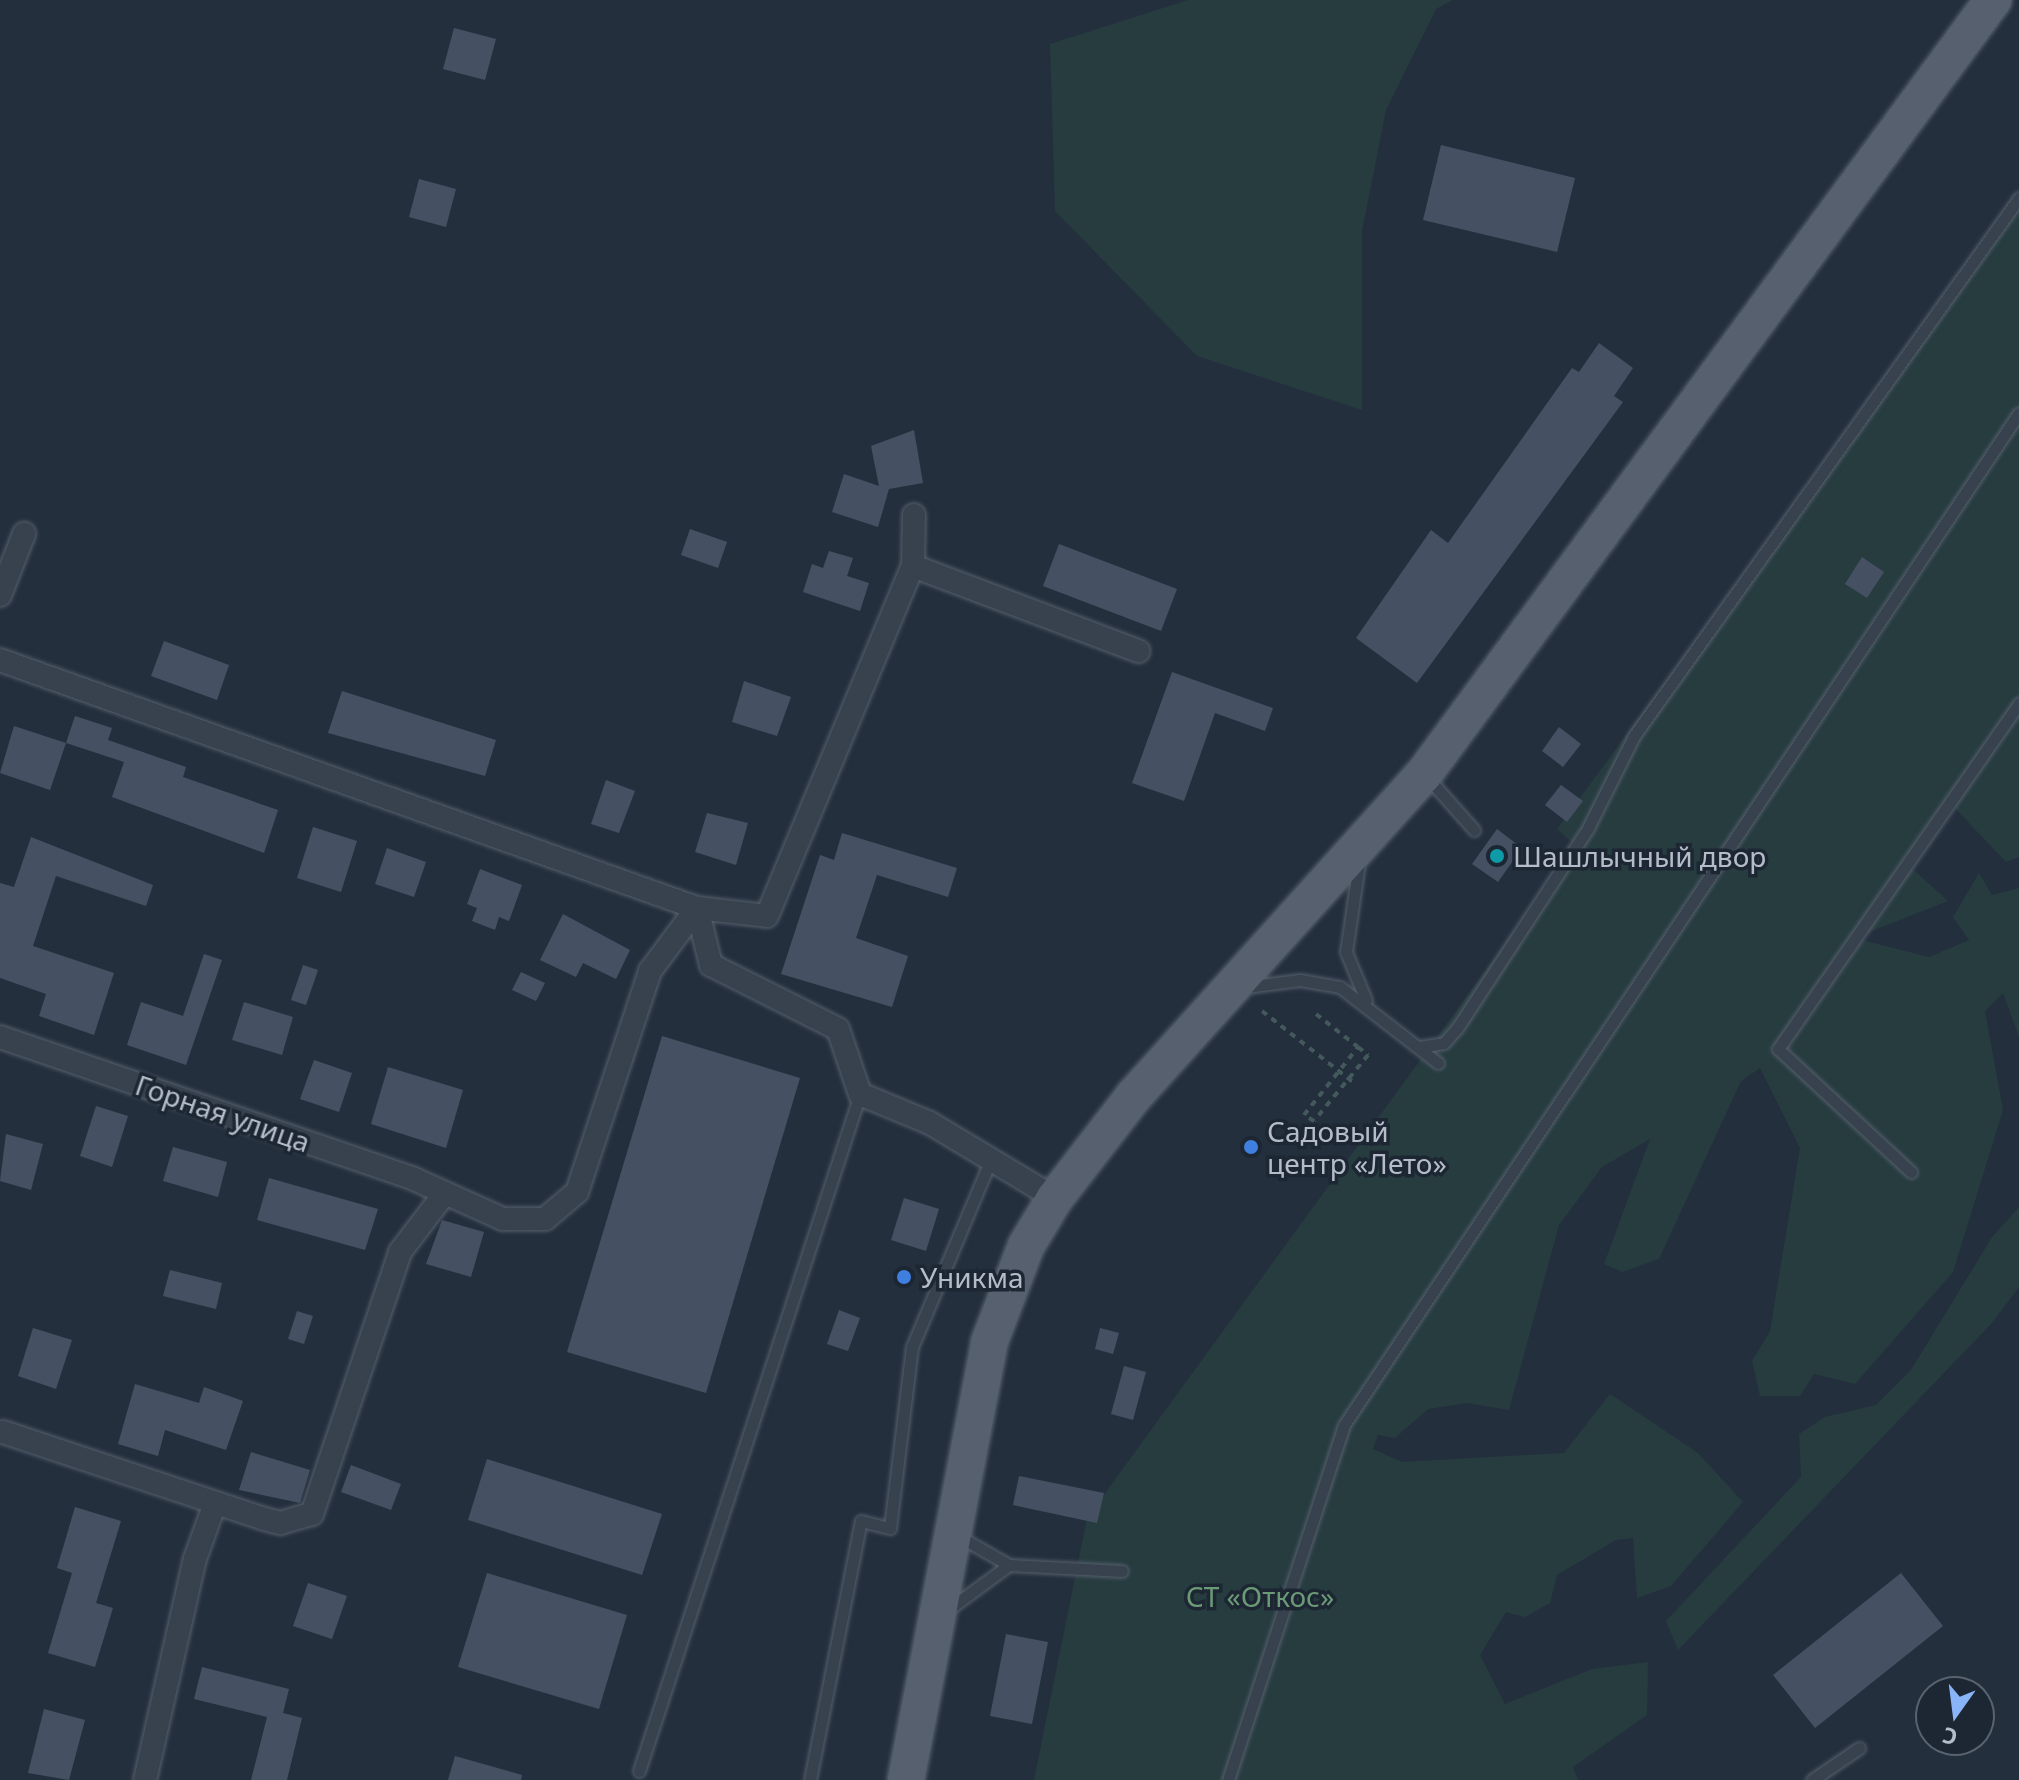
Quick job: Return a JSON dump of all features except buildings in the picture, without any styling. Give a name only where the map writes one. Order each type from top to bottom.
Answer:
[{"type":"main road","points":[[906,1780],[951,1522],[1003,1297],[1055,1198],[1133,1097],[1235,988],[1424,774],[1993,0]]},
{"type":"street","points":[[0,660],[697,908],[767,916],[913,566],[914,515]]},
{"type":"street","points":[[0,595],[24,534]]},
{"type":"street","points":[[913,566],[1138,651]]},
{"type":"street","points":[[697,908],[711,965],[838,1029],[860,1094],[992,1156],[1055,1198]]},
{"type":"street","name":"Горная улица","points":[[0,1037],[522,1222],[565,1208],[577,1192],[650,971],[697,908]]},
{"type":"street","points":[[3,1432],[280,1523],[312,1514],[400,1252],[445,1193]]},
{"type":"street","points":[[145,1780],[195,1559],[215,1503]]},
{"type":"lane","points":[[1419,1047],[1444,1043],[1458,1027],[1588,828],[1634,736],[2019,198]]},
{"type":"lane","points":[[1228,1780],[1344,1425],[2019,413]]},
{"type":"lane","points":[[1911,1172],[1778,1049],[2019,703]]},
{"type":"lane","points":[[1424,774],[1474,830]]},
{"type":"lane","points":[[1363,844],[1346,952],[1366,1001]]},
{"type":"lane","points":[[1235,988],[1322,982],[1366,1001],[1438,1063]]},
{"type":"lane","points":[[639,1771],[860,1094]]},
{"type":"lane","points":[[810,1780],[861,1521],[890,1528],[912,1347],[992,1156]]},
{"type":"lane","points":[[951,1522],[971,1549],[1009,1565],[1122,1571]]},
{"type":"lane","points":[[933,1626],[980,1580],[1009,1565]]},
{"type":"lane","points":[[1812,1780],[1859,1748]]},
{"type":"path","points":[[1262,1011],[1354,1083]]},
{"type":"path","points":[[1316,1014],[1358,1047],[1368,1055],[1314,1121],[1304,1115],[1358,1047]]},
{"type":"green space","points":[[1188,0],[1453,0],[1436,9],[1386,110],[1362,231],[1362,410],[1197,356],[1055,211],[1050,44]]},
{"type":"green space","name":"СТ «Откос»","points":[[2019,201],[2019,857],[2006,862],[1948,801],[1905,862],[1948,901],[1854,938],[1929,957],[1969,940],[1953,917],[1979,873],[1992,895],[2019,888],[2019,1037],[2003,993],[1985,1011],[2003,1110],[1953,1272],[1855,1384],[1814,1374],[1800,1396],[1760,1396],[1752,1361],[1770,1331],[1800,1148],[1760,1068],[1741,1081],[1659,1259],[1622,1272],[1604,1264],[1650,1139],[1602,1167],[1559,1225],[1509,1410],[1467,1403],[1428,1409],[1395,1438],[1378,1435],[1373,1449],[1402,1462],[1564,1453],[1610,1394],[1698,1453],[1743,1502],[1671,1586],[1637,1598],[1633,1538],[1616,1540],[1557,1575],[1550,1603],[1525,1617],[1506,1612],[1480,1655],[1505,1704],[1592,1669],[1648,1662],[1647,1715],[1573,1767],[1578,1780],[1034,1780],[1087,1518],[1576,846],[1557,829]]},
{"type":"green space","points":[[2019,1207],[2019,1287],[1991,1324],[1678,1650],[1666,1621],[1801,1477],[1799,1434],[1825,1417],[1876,1405],[1911,1370],[1992,1237]]},
{"type":"place","name":"Шашлычный двор","points":[[1497,856]]},
{"type":"place","name":"Садовый центр «Лето»","points":[[1251,1147]]},
{"type":"place","name":"Уникма","points":[[904,1277]]}]
